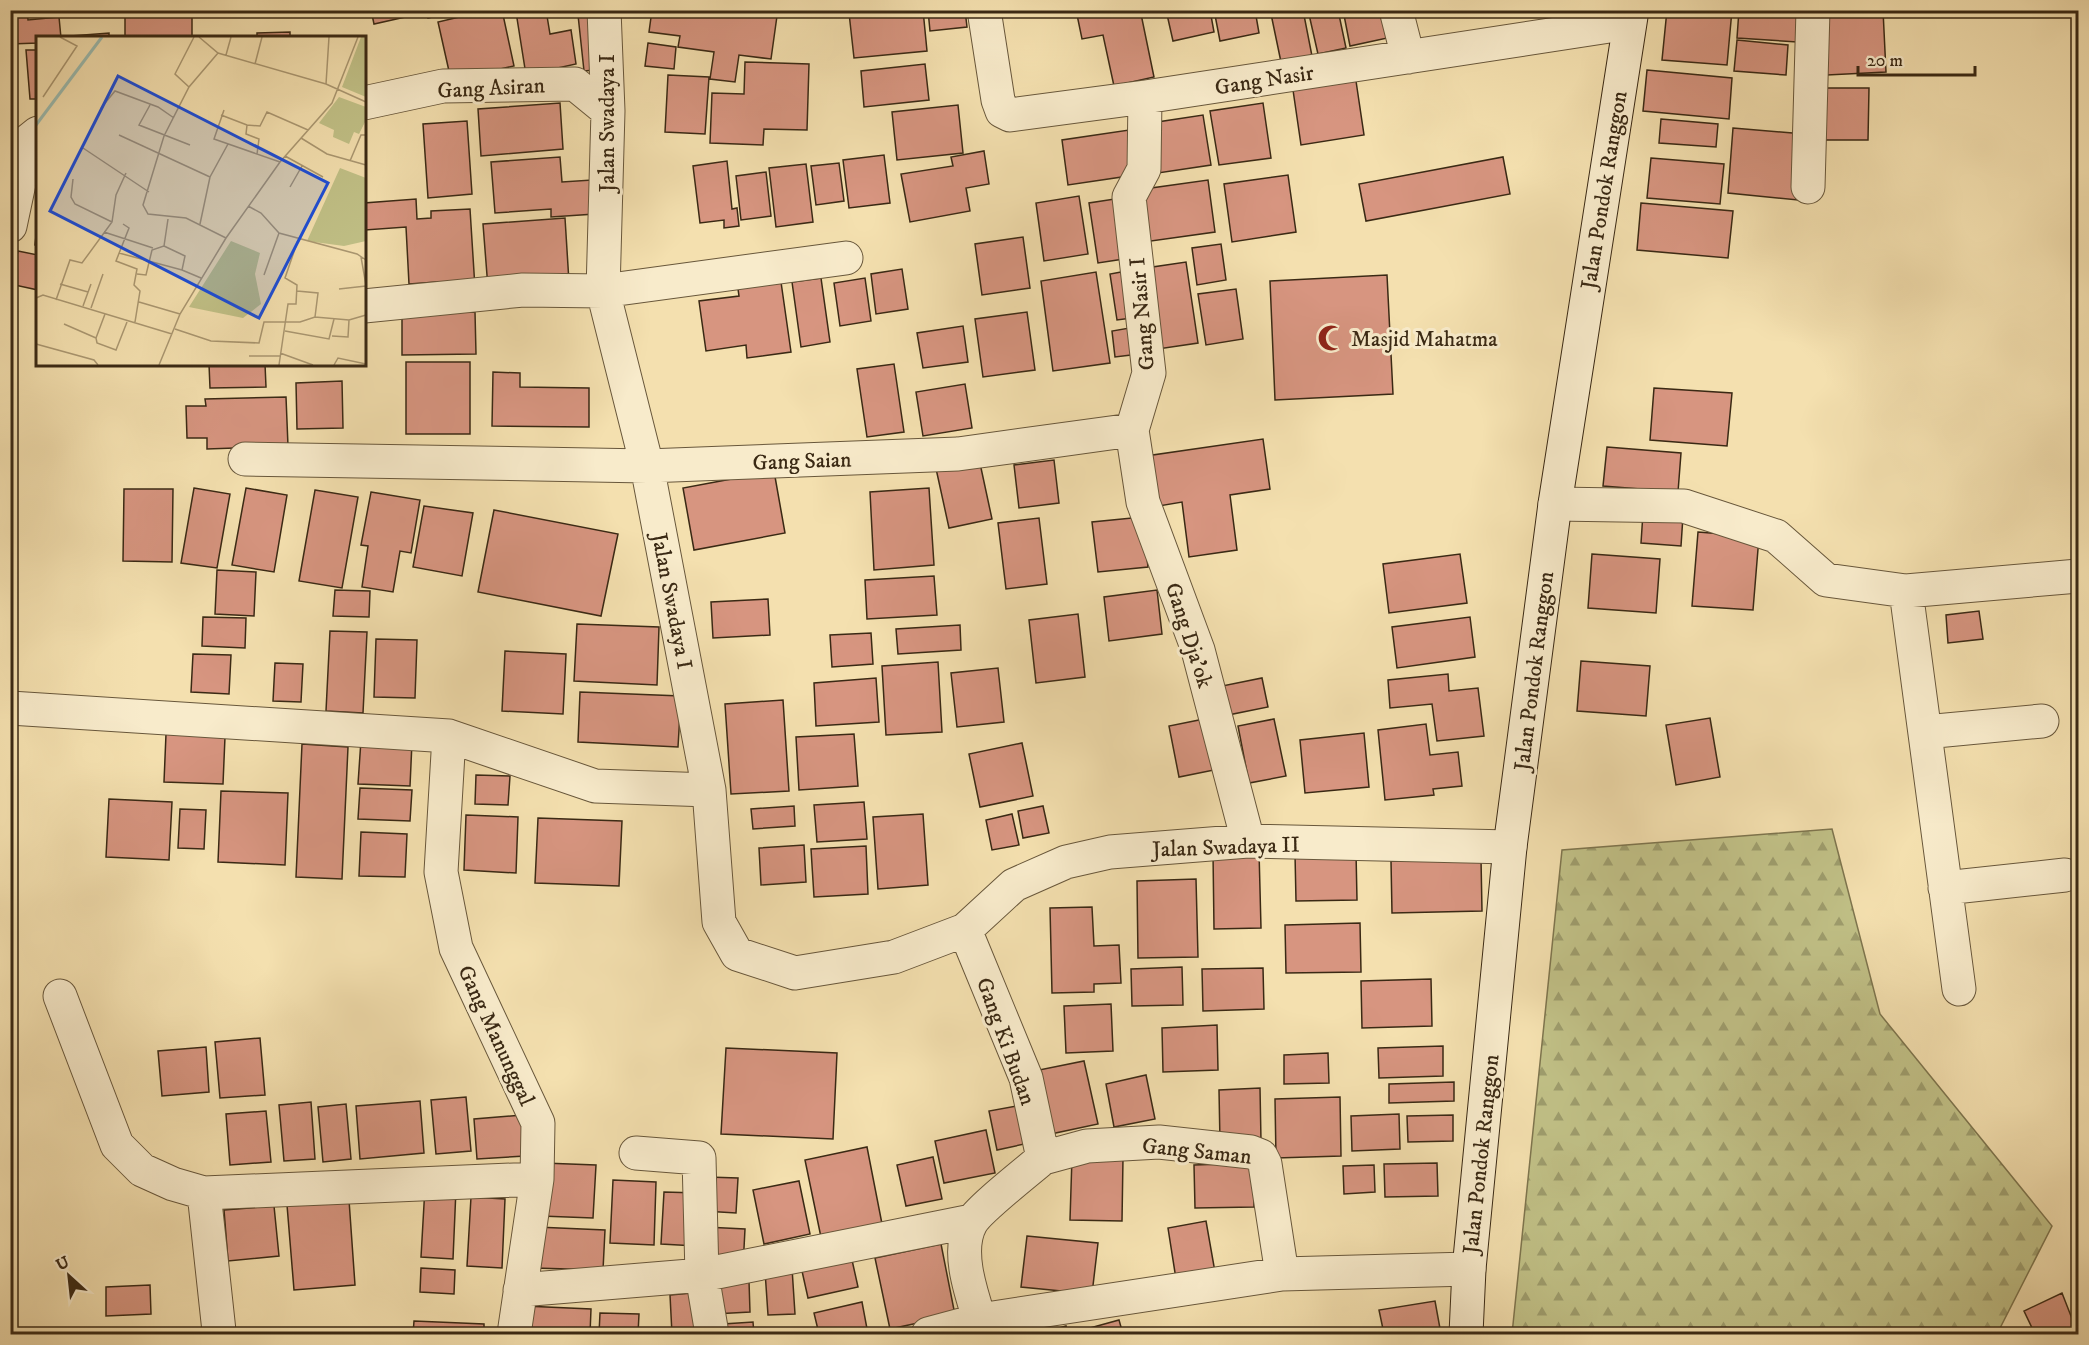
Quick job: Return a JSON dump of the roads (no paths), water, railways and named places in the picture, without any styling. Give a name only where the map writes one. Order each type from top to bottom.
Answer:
[{"type":"street","name":"Jalan Swadaya I","points":[[604,10],[608,111],[603,291],[647,466],[709,790],[719,922],[737,954],[795,973],[894,957],[965,930]]},
{"type":"street","name":"Gang Nasir","points":[[984,10],[998,100],[1002,111],[1010,116],[1408,57],[1630,17]]},
{"type":"street","points":[[1396,10],[1408,57]]},
{"type":"street","points":[[1808,187],[1813,10]]},
{"type":"street","name":"Jalan Pondok Ranggon","points":[[1466,1335],[1469,1269],[1510,848],[1555,504],[1630,17]]},
{"type":"street","name":"Gang Asiran","points":[[366,103],[443,86],[575,84],[608,111]]},
{"type":"street","name":"Gang Nasir I","points":[[1132,430],[1149,373],[1129,197],[1144,169],[1145,97]]},
{"type":"street","points":[[10,226],[28,141],[36,134]]},
{"type":"street","points":[[366,306],[523,290],[603,291],[846,258]]},
{"type":"street","name":"Gang Saian","points":[[245,459],[647,466],[958,454],[1132,430]]},
{"type":"street","name":"Gang Dja'ok","points":[[1132,430],[1143,502],[1198,650],[1248,841]]},
{"type":"street","points":[[1555,504],[1684,506],[1776,536],[1826,580],[1906,591],[2079,576]]},
{"type":"street","points":[[1906,591],[1959,989]]},
{"type":"street","points":[[10,708],[448,736],[595,786],[709,790]]},
{"type":"street","points":[[1925,732],[2042,722]]},
{"type":"street","name":"Gang Manunggal","points":[[448,736],[441,872],[456,948],[538,1123],[537,1179],[514,1335]]},
{"type":"street","name":"Jalan Swadaya II","points":[[965,930],[1014,885],[1066,862],[1110,852],[1248,841],[1510,848]]},
{"type":"street","points":[[1945,888],[2065,875]]},
{"type":"street","name":"Gang Ki Budan","points":[[965,930],[1026,1078],[1043,1158]]},
{"type":"street","points":[[60,996],[117,1145],[142,1170],[173,1184],[204,1193],[537,1179]]},
{"type":"street","name":"Gang Saman","points":[[1043,1158],[1087,1146],[1159,1142],[1251,1152],[1261,1156],[1265,1164],[1282,1274]]},
{"type":"street","points":[[636,1153],[699,1158],[702,1275],[712,1335]]},
{"type":"street","points":[[982,1327],[966,1259],[965,1241],[972,1221],[1043,1158]]},
{"type":"street","points":[[204,1193],[219,1331]]},
{"type":"street","points":[[520,1290],[702,1275],[972,1221]]},
{"type":"street","points":[[928,1335],[1282,1274],[1469,1269]]},
{"type":"place","name":"Masjid Mahatma","points":[[1331,338]]}]
